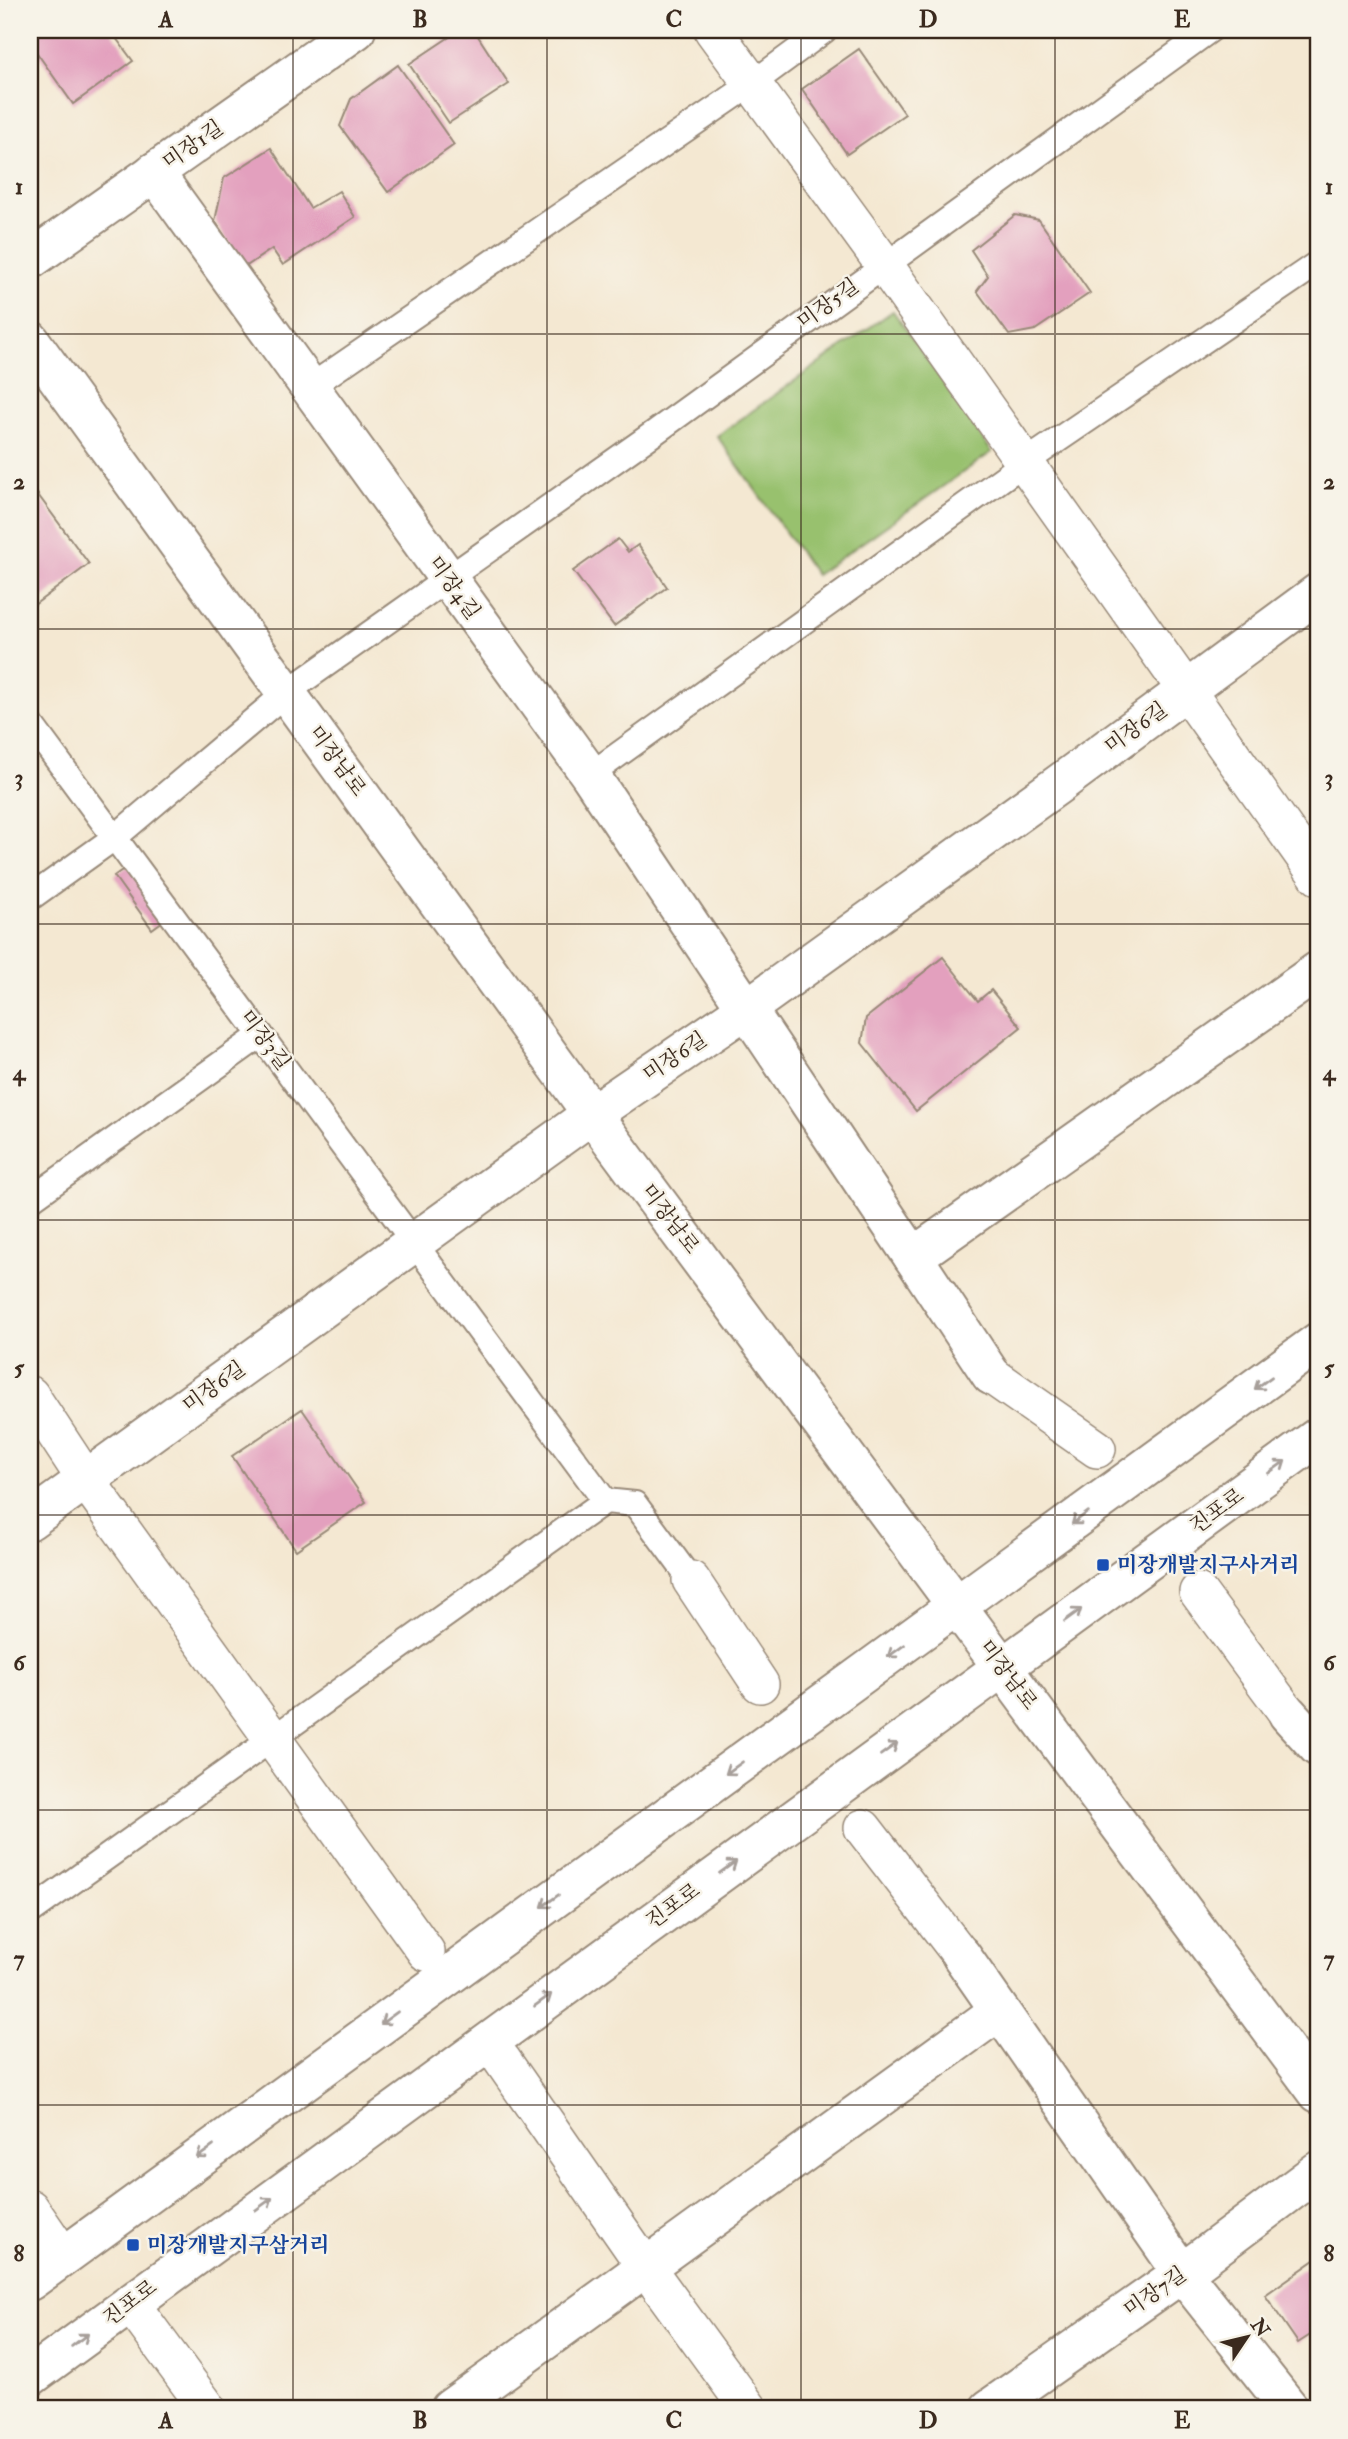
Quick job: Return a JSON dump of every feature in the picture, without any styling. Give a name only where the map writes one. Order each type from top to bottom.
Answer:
[{"type":"street","name":"미장1길","points":[[30,260],[356,30]]},
{"type":"street","points":[[713,30],[883,263],[1318,876]]},
{"type":"street","name":"미장4길","points":[[154,172],[590,775],[991,1374]]},
{"type":"street","name":"미장남로","points":[[30,340],[592,1114],[1318,2093]]},
{"type":"street","name":"미장6길","points":[[30,1520],[592,1114],[746,1009],[1186,692],[1318,593]]},
{"type":"street","points":[[913,1257],[1318,971]]},
{"type":"street","points":[[30,2281],[1318,1342]]},
{"type":"street","points":[[991,1374],[1097,1449]]},
{"type":"street","points":[[30,1395],[86,1480],[274,1737],[426,1952]]},
{"type":"street","name":"진포로","points":[[30,2377],[1318,1437]]},
{"type":"street","points":[[691,1580],[760,1684]]},
{"type":"street","points":[[1198,1592],[1288,1714],[1318,1747]]},
{"type":"street","points":[[863,1828],[961,1955],[1182,2273],[1290,2409]]},
{"type":"street","points":[[450,2409],[999,2011]]},
{"type":"street","points":[[502,2060],[645,2266],[749,2409]]},
{"type":"street","name":"미장7길","points":[[989,2409],[1182,2273],[1318,2171]]},
{"type":"street","points":[[30,2208],[63,2256]]},
{"type":"street","points":[[130,2303],[208,2409]]},
{"type":"lane","points":[[310,387],[753,83],[825,30]]},
{"type":"lane","name":"미장5길","points":[[114,838],[287,692],[654,433],[883,263],[1210,30]]},
{"type":"lane","points":[[590,775],[1024,463],[1318,262]]},
{"type":"lane","name":"미장3길","points":[[30,723],[605,1500]]},
{"type":"lane","points":[[30,898],[114,838]]},
{"type":"lane","points":[[30,1200],[261,1035]]},
{"type":"lane","points":[[30,1912],[605,1500],[635,1504],[691,1580]]},
{"type":"green space","points":[[893,311],[992,452],[816,575],[717,436]]},
{"type":"building","points":[[30,30],[110,30],[133,61],[73,104],[30,43]]},
{"type":"building","points":[[460,30],[474,30],[509,84],[449,123],[409,64]]},
{"type":"building","points":[[859,49],[905,114],[847,154],[802,89]]},
{"type":"building","points":[[398,65],[454,145],[388,192],[340,126],[351,99]]},
{"type":"building","points":[[271,148],[310,208],[339,191],[355,217],[283,265],[272,249],[245,267],[215,221],[224,178]]},
{"type":"building","points":[[1015,215],[1039,220],[1090,293],[1035,330],[1009,335],[977,291],[988,276],[971,250]]},
{"type":"building","points":[[30,484],[89,564],[30,608]]},
{"type":"building","points":[[618,539],[628,552],[638,545],[667,587],[614,626],[573,571]]},
{"type":"building","points":[[129,865],[167,918],[152,929],[114,876]]},
{"type":"building","points":[[943,957],[978,1001],[991,990],[1021,1027],[916,1111],[862,1043],[866,1018]]},
{"type":"building","points":[[302,1409],[366,1502],[296,1550],[232,1456]]},
{"type":"building","points":[[1318,2258],[1318,2330],[1298,2343],[1265,2295]]},
{"type":"place","name":"미장개발지구사거리","points":[[1103,1565]]},
{"type":"place","name":"미장개발지구삼거리","points":[[133,2245]]}]
